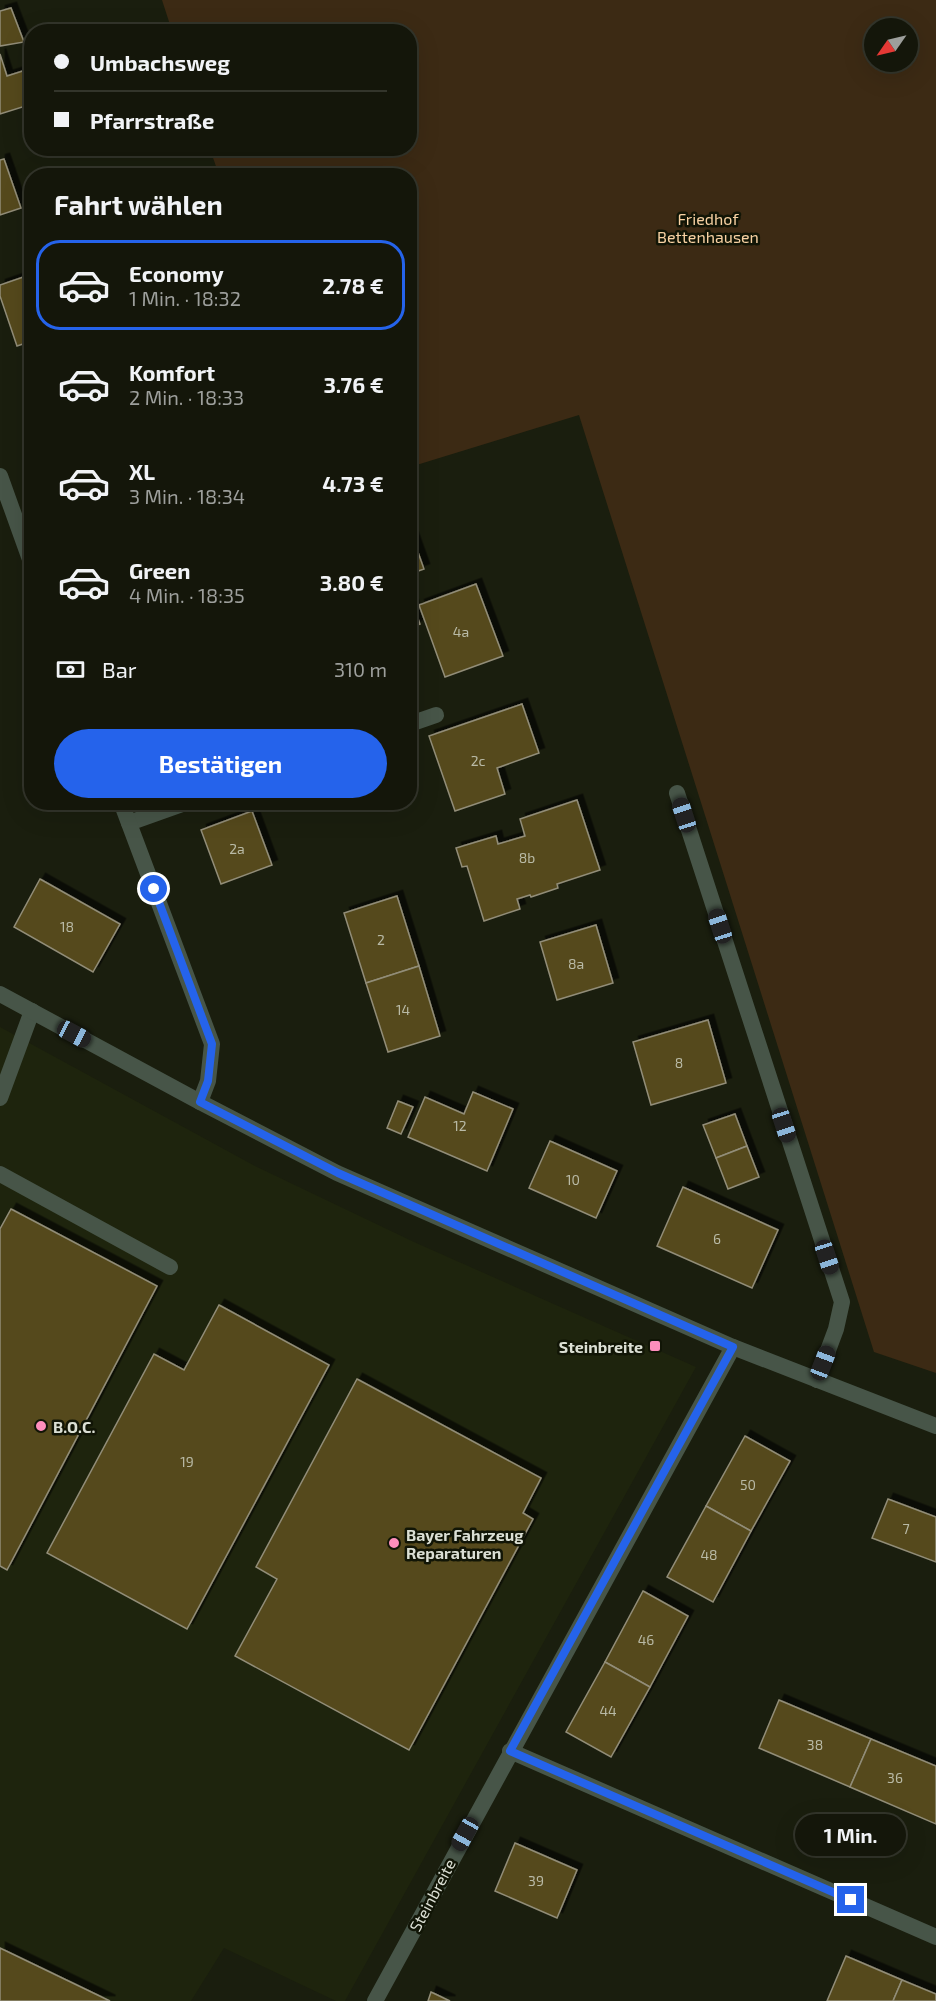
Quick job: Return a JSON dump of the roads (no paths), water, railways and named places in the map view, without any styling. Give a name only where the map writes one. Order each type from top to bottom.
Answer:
[{"type":"street","points":[[0,476],[24,543]]},
{"type":"street","points":[[417,722],[436,715]]},
{"type":"street","points":[[677,793],[842,1302],[836,1329],[817,1380]]},
{"type":"street","points":[[124,810],[212,1044],[208,1081],[200,1102]]},
{"type":"street","points":[[129,823],[166,810]]},
{"type":"street","points":[[0,994],[200,1102],[338,1173],[733,1347],[936,1426]]},
{"type":"street","points":[[0,1098],[32,1011]]},
{"type":"street","points":[[0,1174],[170,1267]]},
{"type":"street","name":"Steinbreite","points":[[375,2001],[733,1347]]},
{"type":"street","points":[[510,1751],[936,1937]]},
{"type":"place","name":"Steinbreite","points":[[655,1346]]},
{"type":"place","name":"B.O.C.","points":[[41,1426]]},
{"type":"place","name":"Bayer Fahrzeug Reparaturen","points":[[394,1543]]},
{"type":"park label","name":"Friedhof Bettenhausen","points":[[708,227]]}]
